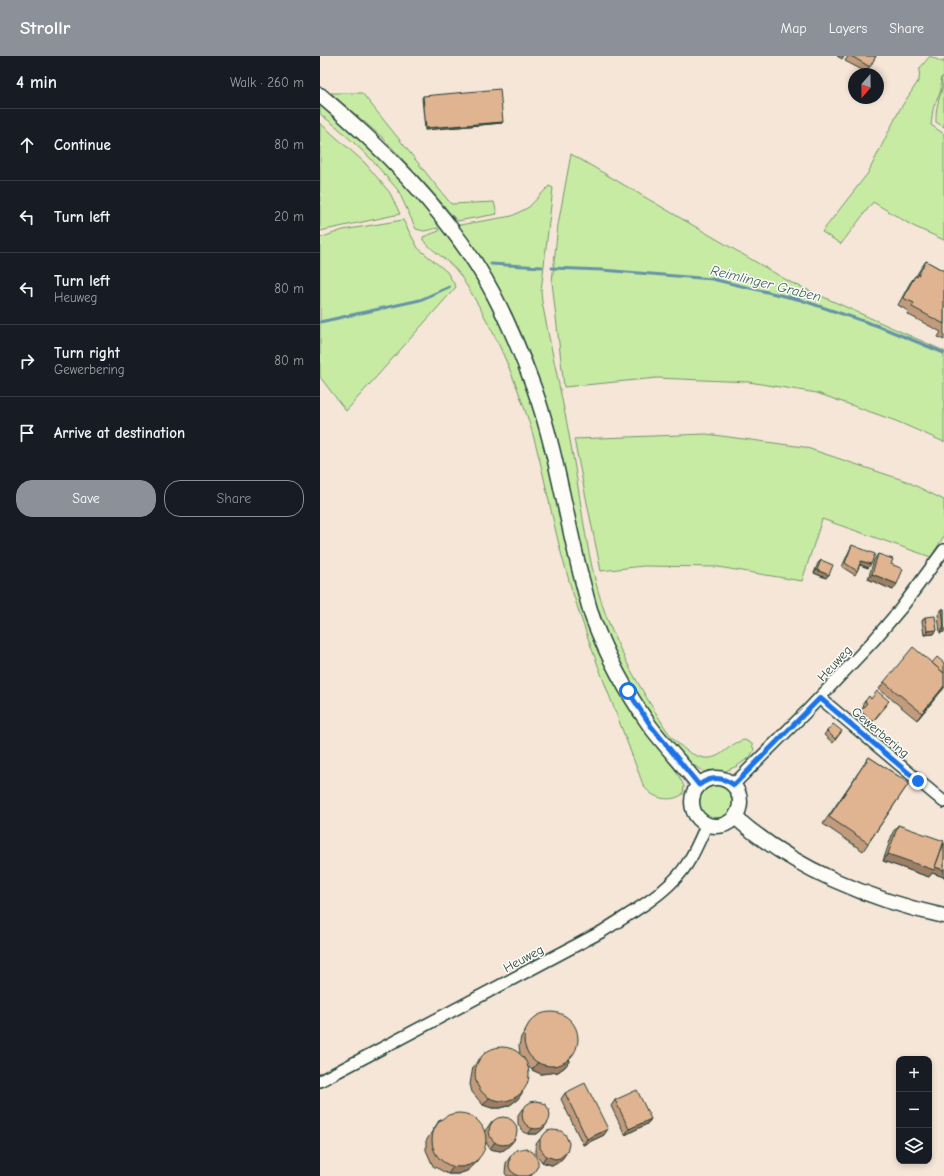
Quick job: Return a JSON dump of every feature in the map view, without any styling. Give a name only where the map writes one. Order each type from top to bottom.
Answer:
[{"type":"main road","points":[[320,95],[381,149],[413,183],[449,226],[478,268],[521,354],[535,390],[548,435],[592,618],[608,654],[628,691],[651,726],[699,785]]},
{"type":"main road","points":[[720,778],[734,785],[740,797],[739,811],[735,817],[722,825],[707,824],[700,820],[693,807],[693,795],[699,785],[705,780],[720,778]]},
{"type":"main road","points":[[735,817],[752,832],[811,868],[848,886],[891,902],[944,916]]},
{"type":"street","name":"Heuweg","points":[[734,785],[820,698],[874,640],[902,607],[944,550]]},
{"type":"street","name":"Gewerbering","points":[[820,698],[944,802]]},
{"type":"street","name":"Heuweg","points":[[320,1082],[596,935],[645,904],[675,880],[696,848],[707,824]]},
{"type":"green space","points":[[930,56],[942,62],[944,60],[944,127],[936,122],[937,108],[942,89],[941,79],[943,76],[940,79],[941,90],[933,108],[931,125],[944,134],[944,240],[913,226],[873,202],[841,244],[822,232],[868,173],[900,109],[919,80],[920,68]]},
{"type":"green space","points":[[331,93],[362,93],[451,204],[494,202],[497,214],[457,221],[384,139]]},
{"type":"green space","points":[[320,102],[377,153],[408,186],[443,229],[479,282],[510,345],[526,384],[540,431],[568,549],[642,725],[675,769],[684,786],[683,794],[678,797],[667,799],[657,797],[647,790],[641,780],[571,587],[531,428],[517,388],[492,330],[460,275],[447,261],[423,240],[423,237],[439,231],[438,228],[424,231],[416,229],[398,190],[370,158],[337,127],[320,114]]},
{"type":"green space","points":[[320,123],[365,163],[390,193],[400,214],[320,231]]},
{"type":"green space","points":[[571,154],[790,282],[944,351],[944,442],[896,421],[817,393],[749,382],[657,378],[564,387],[552,282],[558,225]]},
{"type":"green space","points":[[549,186],[553,188],[541,291],[542,302],[567,422],[585,533],[597,587],[612,632],[625,659],[669,734],[689,752],[705,758],[711,758],[721,754],[739,741],[745,740],[752,744],[754,750],[750,757],[737,766],[719,774],[709,774],[689,763],[667,740],[633,689],[611,645],[595,601],[578,543],[552,431],[454,226],[512,216],[529,207]]},
{"type":"green space","points":[[403,220],[418,248],[447,272],[456,287],[346,411],[320,377],[320,238],[343,230]]},
{"type":"green space","points":[[706,434],[804,447],[906,481],[944,500],[944,536],[931,557],[822,519],[802,581],[718,567],[643,566],[601,571],[574,439]]},
{"type":"green space","points":[[717,785],[727,788],[732,793],[735,803],[732,813],[727,818],[717,821],[707,818],[702,813],[699,803],[702,793],[707,788]]},
{"type":"building","points":[[851,56],[876,56],[870,67]]},
{"type":"building","points":[[500,89],[503,122],[426,128],[423,96]]},
{"type":"building","points":[[926,261],[944,271],[944,324],[912,307],[914,303],[903,298],[915,276],[917,277]]},
{"type":"building","points":[[852,545],[875,554],[871,564],[861,561],[857,571],[845,563]]},
{"type":"building","points":[[878,554],[893,559],[891,564],[903,569],[897,584],[872,574]]},
{"type":"building","points":[[821,560],[833,565],[829,575],[817,570]]},
{"type":"building","points":[[942,609],[944,609],[944,627]]},
{"type":"building","points":[[935,616],[937,630],[927,631],[925,617]]},
{"type":"building","points":[[913,647],[944,673],[944,686],[922,713],[884,682]]},
{"type":"building","points":[[937,657],[944,663],[944,673],[932,663]]},
{"type":"building","points":[[877,691],[889,701],[873,721],[860,711],[867,703],[865,701],[869,696],[871,699]]},
{"type":"building","points":[[833,724],[842,731],[835,739],[827,731]]},
{"type":"building","points":[[869,757],[909,783],[868,843],[829,817]]},
{"type":"building","points":[[898,825],[944,841],[934,870],[888,854]]},
{"type":"building","points":[[944,843],[944,870],[935,867]]},
{"type":"building","points":[[546,1012],[556,1012],[566,1016],[574,1024],[578,1034],[578,1044],[574,1054],[566,1062],[556,1066],[546,1066],[536,1062],[528,1054],[524,1044],[524,1034],[528,1024],[536,1016]]},
{"type":"building","points":[[497,1047],[507,1047],[517,1051],[525,1059],[529,1069],[529,1079],[525,1089],[517,1097],[507,1101],[497,1101],[487,1097],[479,1089],[475,1079],[475,1069],[479,1059],[487,1051]]},
{"type":"building","points":[[585,1083],[608,1129],[587,1139],[565,1093]]},
{"type":"building","points":[[637,1090],[651,1119],[629,1129],[615,1100]]},
{"type":"building","points":[[536,1101],[546,1105],[550,1115],[546,1125],[536,1129],[526,1125],[522,1115],[526,1105]]},
{"type":"building","points":[[454,1113],[464,1113],[474,1117],[482,1125],[486,1135],[486,1145],[482,1155],[474,1163],[464,1167],[454,1167],[444,1163],[436,1155],[432,1145],[432,1135],[436,1125],[444,1117]]},
{"type":"building","points":[[503,1117],[513,1121],[517,1131],[513,1141],[503,1145],[493,1141],[489,1131],[493,1121]]},
{"type":"building","points":[[547,1131],[561,1131],[565,1134],[569,1143],[567,1152],[560,1158],[555,1159],[546,1156],[540,1148],[540,1139]]},
{"type":"building","points":[[526,1148],[534,1153],[538,1161],[538,1166],[533,1174],[528,1176],[518,1176],[511,1171],[509,1167],[510,1157],[516,1150]]},
{"type":"waterway","name":"Reimlinger Graben","points":[[491,264],[542,267]]},
{"type":"waterway","name":"Reimlinger Graben","points":[[552,268],[602,270],[712,279],[801,300],[878,326],[944,353]]},
{"type":"waterway","name":"Reimlinger Graben","points":[[320,322],[420,300],[449,287]]},
{"type":"route","points":[[628,691],[651,726],[699,785],[705,780],[712,778],[727,780],[734,785],[820,698],[918,781]]}]
